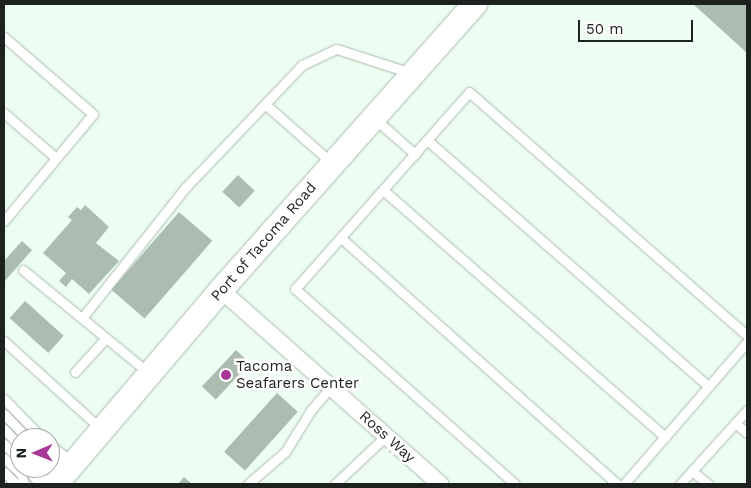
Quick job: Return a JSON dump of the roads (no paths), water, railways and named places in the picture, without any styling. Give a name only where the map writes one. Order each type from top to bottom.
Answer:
[{"type":"main road","name":"Port of Tacoma Road","points":[[56,484],[221,290],[475,4]]},
{"type":"street","name":"Ross Way","points":[[221,290],[440,484]]},
{"type":"lane","points":[[4,37],[92,114],[4,221]]},
{"type":"lane","points":[[82,318],[185,188],[302,65],[337,49],[412,74]]},
{"type":"lane","points":[[515,484],[295,289],[469,92],[747,335]]},
{"type":"lane","points":[[265,104],[332,164]]},
{"type":"lane","points":[[4,113],[56,158]]},
{"type":"lane","points":[[374,118],[416,154]]},
{"type":"lane","points":[[428,140],[708,386]]},
{"type":"lane","points":[[383,190],[665,437]]},
{"type":"lane","points":[[341,238],[617,484]]},
{"type":"lane","points":[[23,270],[150,374]]},
{"type":"lane","points":[[75,372],[106,338]]},
{"type":"lane","points":[[4,341],[103,431]]},
{"type":"lane","points":[[624,484],[747,342]]},
{"type":"lane","points":[[248,484],[286,452],[311,410],[331,387]]},
{"type":"lane","points":[[4,399],[32,428]]},
{"type":"lane","points":[[680,484],[747,410]]},
{"type":"lane","points":[[4,414],[17,428]]},
{"type":"lane","points":[[735,423],[747,433]]},
{"type":"lane","points":[[335,484],[386,436]]},
{"type":"lane","points":[[60,452],[74,463]]},
{"type":"lane","points":[[4,458],[21,474],[24,484]]},
{"type":"lane","points":[[60,460],[74,463]]},
{"type":"lane","points":[[60,474],[74,463]]},
{"type":"lane","points":[[60,468],[74,463]]},
{"type":"lane","points":[[692,471],[708,484]]},
{"type":"lane","points":[[4,472],[16,484]]},
{"type":"lane","points":[[35,478],[37,481],[43,482],[53,478]]},
{"type":"place","name":"Tacoma Seafarers Center","points":[[226,375]]}]
